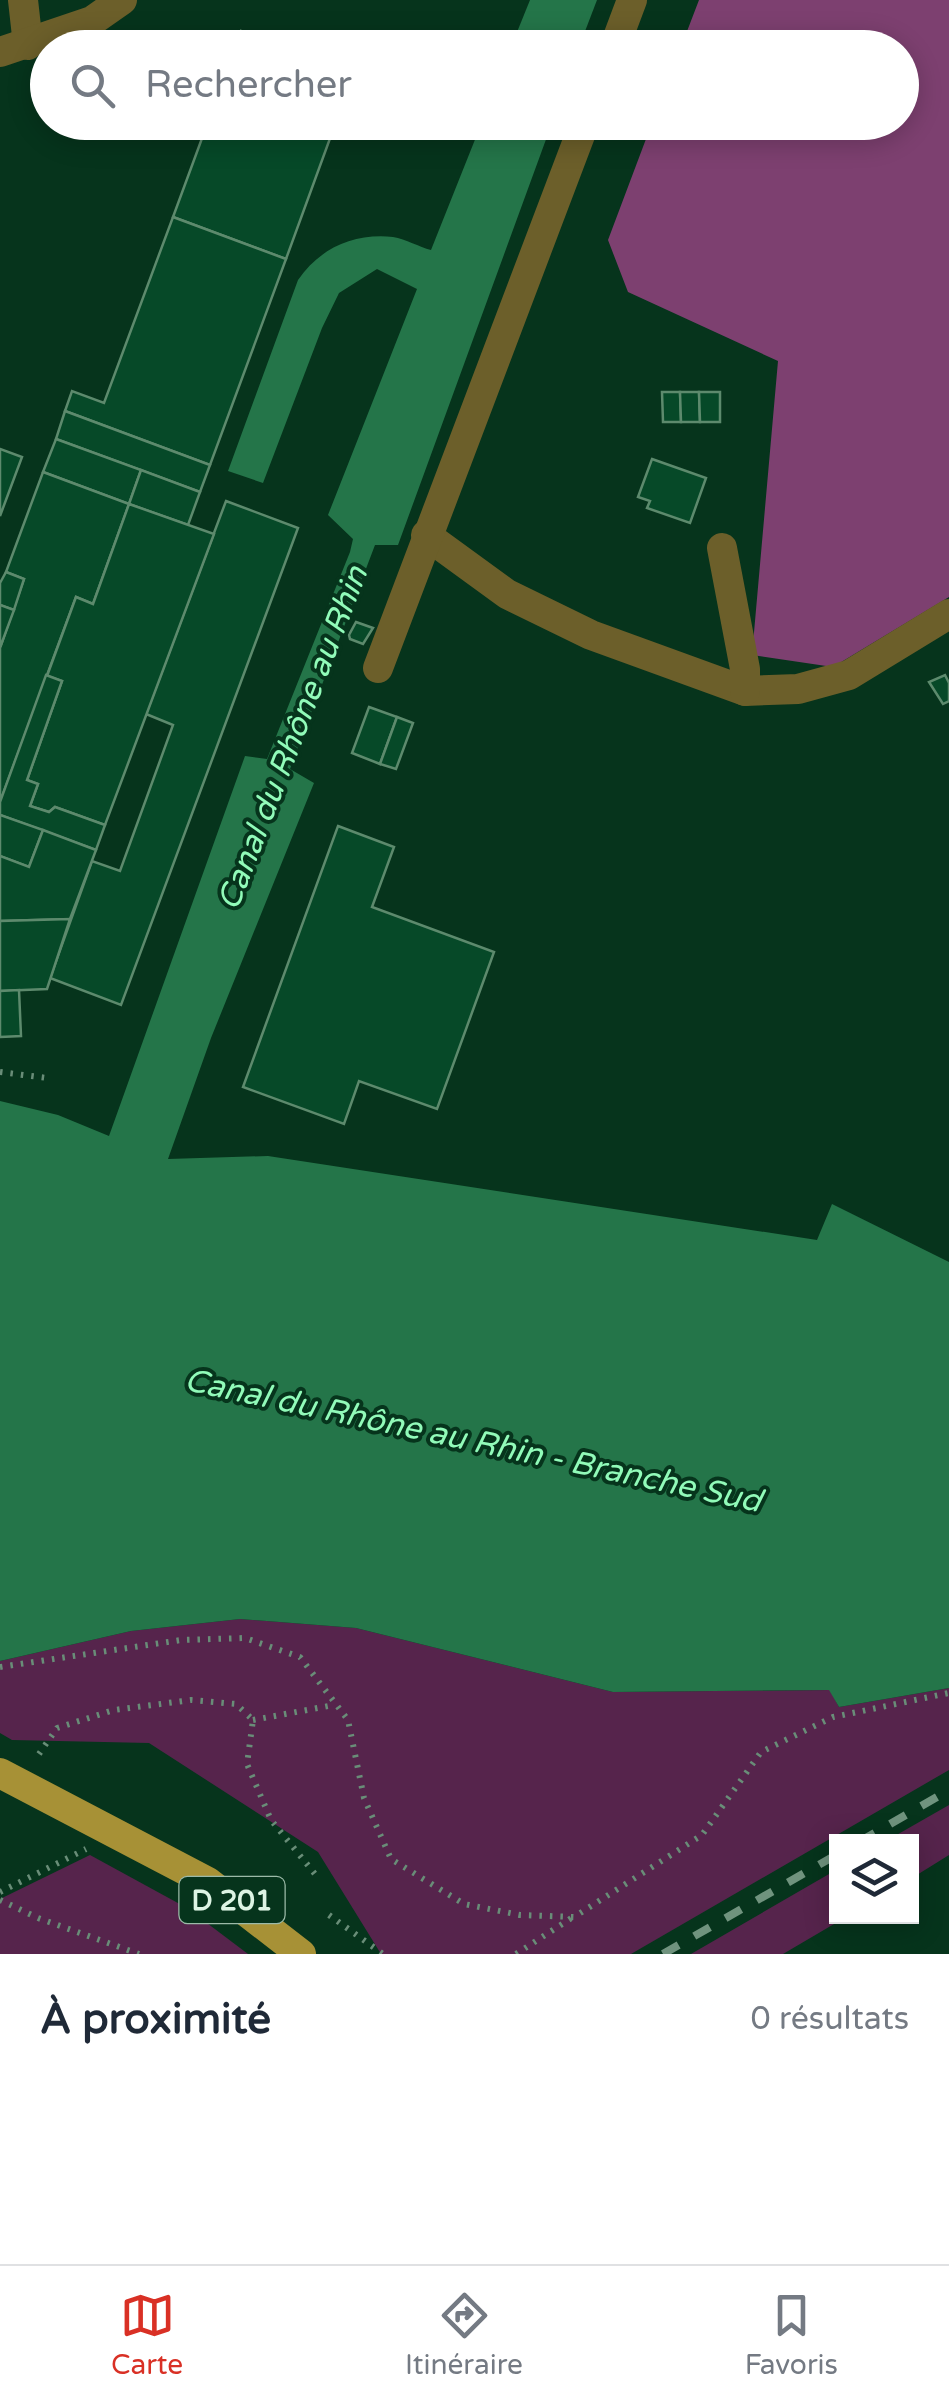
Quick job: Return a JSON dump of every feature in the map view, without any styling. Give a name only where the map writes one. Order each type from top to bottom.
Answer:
[{"type":"main road","name":"D 201","points":[[0,1773],[208,1882],[301,1954]]},
{"type":"street","points":[[14,48],[23,0]]},
{"type":"street","points":[[66,30],[92,21],[122,0]]},
{"type":"street","points":[[621,30],[632,0]]},
{"type":"street","points":[[378,668],[579,140]]},
{"type":"street","points":[[426,535],[507,594],[574,627],[745,691],[798,689],[849,674],[949,614]]},
{"type":"street","points":[[722,548],[745,669],[745,691]]},
{"type":"path","points":[[0,1072],[48,1078]]},
{"type":"path","points":[[0,1667],[182,1640],[245,1638],[300,1657],[348,1720],[364,1798],[390,1858],[464,1904],[520,1915],[574,1917]]},
{"type":"path","points":[[516,1954],[702,1835],[761,1752],[833,1717],[949,1693]]},
{"type":"path","points":[[39,1754],[57,1728],[114,1710],[190,1700],[236,1704],[253,1720]]},
{"type":"path","points":[[253,1720],[334,1705]]},
{"type":"path","points":[[253,1720],[247,1764],[271,1820],[315,1874]]},
{"type":"path","points":[[0,1892],[86,1849],[97,1850]]},
{"type":"path","points":[[0,1900],[38,1918],[140,1954]]},
{"type":"path","points":[[329,1915],[383,1954]]},
{"type":"shaded area","points":[[699,0],[949,0],[949,597],[833,667],[752,655],[778,361],[628,292],[608,240],[646,140],[919,140],[919,30],[688,30]]},
{"type":"shaded area","points":[[240,1619],[356,1628],[613,1692],[830,1690],[839,1707],[949,1688],[949,1770],[838,1834],[829,1834],[829,1839],[631,1954],[381,1954],[318,1852],[149,1743],[12,1740],[0,1733],[0,1661],[131,1631]]},
{"type":"shaded area","points":[[949,1805],[949,1855],[919,1874],[919,1834],[898,1834]]},
{"type":"shaded area","points":[[90,1855],[187,1908],[248,1954],[0,1954],[0,1899]]},
{"type":"shaded area","points":[[829,1874],[829,1924],[834,1924],[783,1954],[691,1954]]},
{"type":"water","points":[[530,0],[597,0],[586,30],[518,30]]},
{"type":"water","points":[[475,140],[546,140],[398,545],[375,545],[290,769],[314,783],[211,1038],[168,1159],[268,1156],[817,1240],[832,1204],[949,1262],[949,1688],[839,1707],[829,1690],[613,1692],[356,1628],[240,1619],[131,1631],[0,1661],[0,1101],[58,1115],[109,1136],[245,756],[267,759],[350,552],[353,539],[328,515],[417,289],[377,269],[339,293],[263,483],[228,471],[298,280],[307,269],[327,251],[365,238],[393,237],[431,250]]},
{"type":"building","points":[[201,140],[329,140],[286,259],[173,217]]},
{"type":"building","points":[[173,217],[286,259],[210,465],[65,411],[72,391],[104,403]]},
{"type":"building","points":[[662,392],[680,392],[681,422],[663,422]]},
{"type":"building","points":[[680,392],[699,392],[700,422],[681,422]]},
{"type":"building","points":[[699,392],[720,392],[720,422],[700,422]]},
{"type":"building","points":[[65,411],[210,465],[200,492],[56,439]]},
{"type":"building","points":[[56,439],[141,470],[129,504],[43,472]]},
{"type":"building","points":[[0,449],[22,457],[0,516]]},
{"type":"building","points":[[652,459],[706,478],[690,523],[647,508],[650,501],[638,497]]},
{"type":"building","points":[[141,470],[200,492],[188,525],[129,504]]},
{"type":"building","points":[[43,472],[129,504],[93,604],[76,597],[0,802],[0,648],[24,579],[6,572]]},
{"type":"building","points":[[226,501],[298,528],[121,1005],[50,978],[92,861],[120,871],[173,725],[146,714]]},
{"type":"building","points":[[129,504],[214,534],[105,825],[55,807],[49,812],[30,806],[38,784],[27,780],[62,681],[47,676],[76,597],[93,604]]},
{"type":"building","points":[[6,572],[24,579],[14,610],[0,605],[0,583]]},
{"type":"building","points":[[0,605],[14,610],[1,645],[0,644]]},
{"type":"building","points":[[356,622],[373,628],[363,644],[350,639]]},
{"type":"building","points":[[46,675],[62,681],[27,780],[38,784],[30,806],[49,812],[55,807],[105,825],[96,850],[0,815],[0,802]]},
{"type":"building","points":[[945,675],[949,701],[943,704],[929,682]]},
{"type":"building","points":[[369,707],[397,717],[380,764],[352,753]]},
{"type":"building","points":[[397,717],[413,723],[396,769],[380,764]]},
{"type":"building","points":[[0,815],[43,830],[29,867],[0,856]]},
{"type":"building","points":[[338,826],[394,847],[372,907],[494,952],[437,1109],[359,1081],[344,1124],[243,1087]]},
{"type":"building","points":[[43,830],[96,850],[70,919],[0,921],[0,856],[29,867]]},
{"type":"building","points":[[70,919],[47,989],[0,991],[0,921]]},
{"type":"building","points":[[19,990],[21,1036],[0,1037],[0,991]]},
{"type":"railway","points":[[873,1834],[949,1790]]},
{"type":"railway","points":[[663,1954],[829,1859]]},
{"type":"water label","name":"Canal du Rhône au Rhin","points":[[292,738]]},
{"type":"water label","name":"Canal du Rhône au Rhin - Branche Sud","points":[[473,1440]]}]
